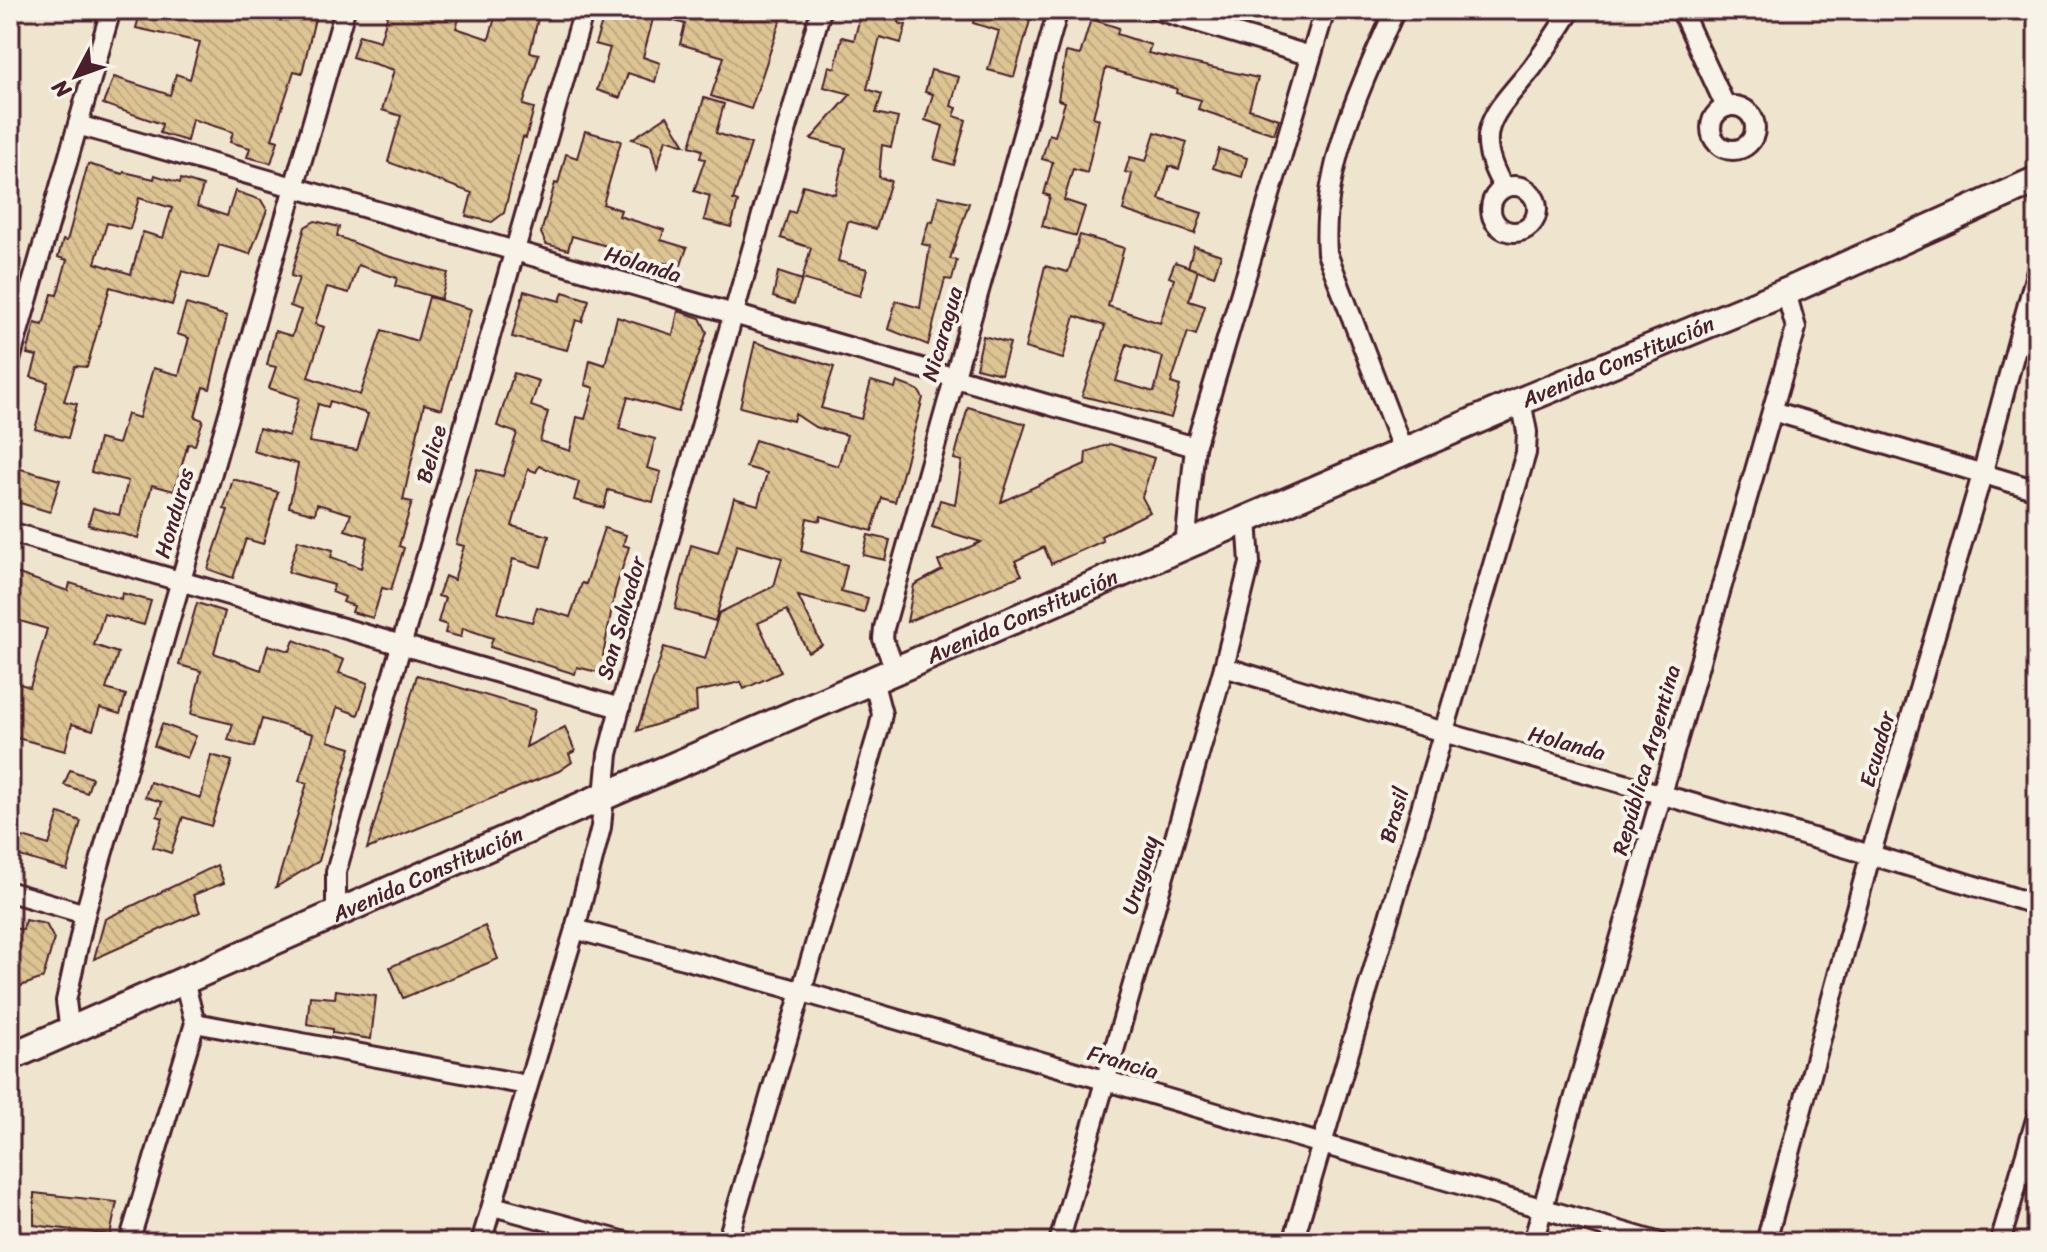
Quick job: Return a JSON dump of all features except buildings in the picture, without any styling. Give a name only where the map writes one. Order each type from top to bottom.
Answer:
[{"type":"main road","name":"Avenida Constitución","points":[[10,1057],[602,797],[1403,451],[1786,292],[2037,180]]},
{"type":"street","points":[[10,360],[111,10]]},
{"type":"street","name":"Honduras","points":[[70,1032],[66,1001],[85,914],[345,10]]},
{"type":"street","name":"Belice","points":[[336,914],[336,872],[584,10]]},
{"type":"street","name":"San Salvador","points":[[481,1242],[575,929],[601,827],[602,797],[620,708],[821,10]]},
{"type":"street","name":"Nicaragua","points":[[727,1242],[879,729],[884,628],[1058,10]]},
{"type":"street","points":[[1157,10],[1311,56]]},
{"type":"street","points":[[1185,546],[1195,447],[1325,10]]},
{"type":"street","points":[[1395,10],[1348,118],[1325,228],[1327,253],[1403,451]]},
{"type":"street","points":[[1504,188],[1487,153],[1486,133],[1492,116],[1532,67],[1571,10]]},
{"type":"street","points":[[1681,10],[1726,107]]},
{"type":"street","name":"Holanda","points":[[78,125],[1195,447]]},
{"type":"street","name":"Ecuador","points":[[1766,1242],[1871,853],[1982,475],[2037,270]]},
{"type":"street","name":"República Argentina","points":[[1533,1242],[1796,328],[1786,292]]},
{"type":"street","name":"Brasil","points":[[1293,1242],[1526,453],[1527,432],[1521,401]]},
{"type":"street","points":[[1773,411],[2037,490]]},
{"type":"street","name":"Uruguay","points":[[1059,1242],[1224,667],[1250,563],[1247,519]]},
{"type":"street","points":[[10,532],[620,708]]},
{"type":"street","name":"Holanda","points":[[1224,667],[1443,734],[1661,792],[1871,853],[2037,905]]},
{"type":"street","points":[[10,892],[85,914]]},
{"type":"street","name":"Francia","points":[[575,929],[803,992],[1657,1242]]},
{"type":"street","points":[[129,1242],[195,1023],[184,981]]},
{"type":"street","points":[[195,1023],[527,1085]]},
{"type":"street","points":[[2000,1242],[2037,1116]]},
{"type":"street","points":[[493,1206],[626,1242]]}]
